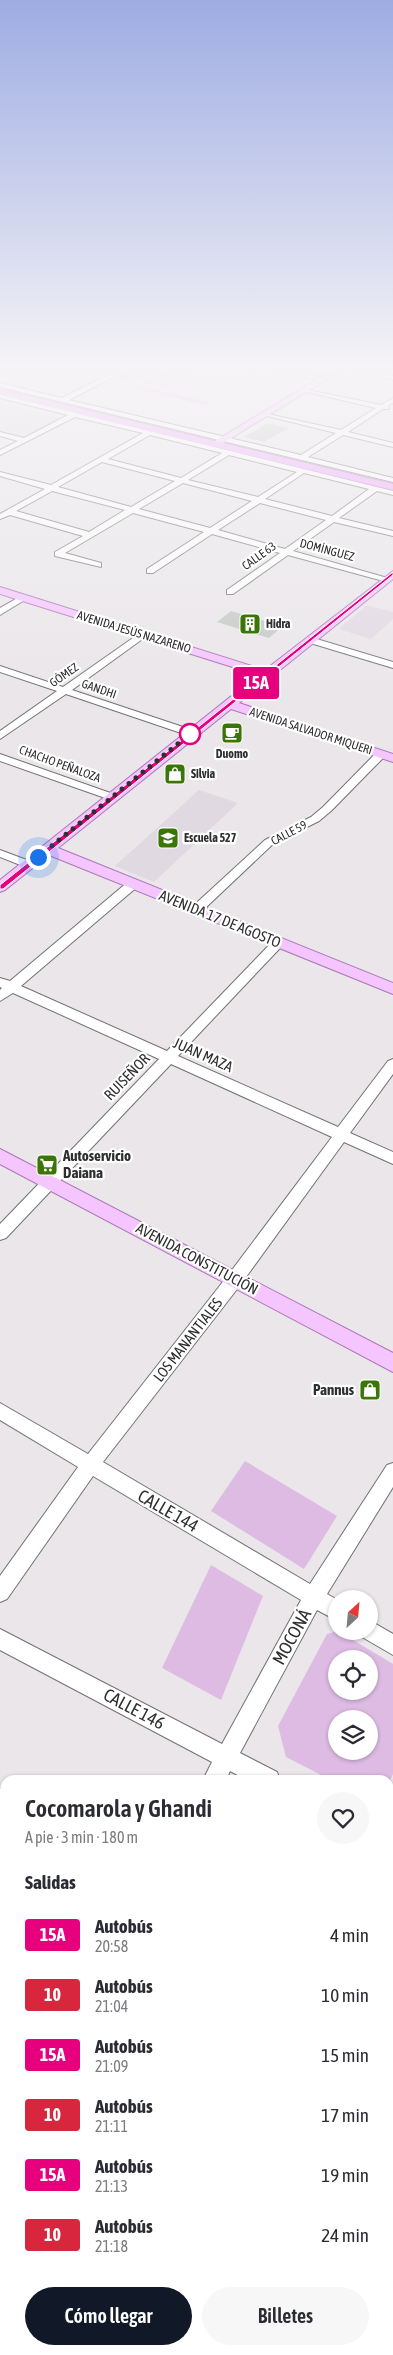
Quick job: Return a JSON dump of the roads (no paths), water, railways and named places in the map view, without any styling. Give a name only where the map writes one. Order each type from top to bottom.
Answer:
[{"type":"highway","points":[[345,477],[383,488]]},
{"type":"main road","points":[[0,887],[390,576]]},
{"type":"main road","name":"AVENIDA JESÚS NAZARENO","points":[[0,590],[268,674]]},
{"type":"main road","points":[[374,590],[386,593]]},
{"type":"main road","name":"AVENIDA SALVADOR MIQUERI","points":[[229,704],[387,756]]},
{"type":"main road","name":"AVENIDA 17 DE AGOSTO","points":[[47,849],[393,989]]},
{"type":"main road","name":"AVENIDA CONSTITUCIÓN","points":[[0,1156],[393,1363]]},
{"type":"street","name":"DOMÍNGUEZ","points":[[11,477],[286,551],[390,576]]},
{"type":"street","points":[[0,517],[72,477]]},
{"type":"street","points":[[170,477],[393,534]]},
{"type":"street","points":[[98,565],[58,554],[187,477]]},
{"type":"street","points":[[150,572],[258,500],[285,477]]},
{"type":"street","points":[[383,477],[393,480]]},
{"type":"street","name":"CALLE 63","points":[[230,592],[333,518],[383,488]]},
{"type":"street","points":[[10,512],[90,534]]},
{"type":"street","points":[[0,612],[24,598]]},
{"type":"street","name":"GÓMEZ","points":[[0,736],[143,635]]},
{"type":"street","points":[[310,640],[393,665]]},
{"type":"street","name":"GANDHI","points":[[0,669],[191,733]]},
{"type":"street","name":"CALLE 59","points":[[196,910],[269,842],[315,819],[387,756]]},
{"type":"street","name":"CHACHO PEÑALOZA","points":[[0,757],[112,797]]},
{"type":"street","points":[[0,852],[28,864]]},
{"type":"street","points":[[0,997],[6,984],[133,884]]},
{"type":"street","name":"RUISEÑOR","points":[[0,1234],[278,943]]},
{"type":"street","name":"JUAN MAZA","points":[[6,984],[393,1158]]},
{"type":"street","name":"LOS MANANTIALES","points":[[0,1592],[90,1465],[235,1280],[393,1064]]},
{"type":"street","name":"CALLE 144","points":[[0,1411],[328,1605]]},
{"type":"street","name":"MOCONÁ","points":[[217,1775],[314,1596],[393,1472]]},
{"type":"street","points":[[378,1636],[393,1645]]},
{"type":"street","name":"CALLE 146","points":[[0,1639],[259,1775]]},
{"type":"place","name":"Hidra","points":[[250,624]]},
{"type":"place","name":"Duomo","points":[[232,733]]},
{"type":"place","name":"Silvia","points":[[175,774]]},
{"type":"place","name":"Escuela 527","points":[[168,838]]},
{"type":"place","name":"Autoservicio Daiana","points":[[47,1165]]},
{"type":"place","name":"Pannus","points":[[370,1390]]}]
